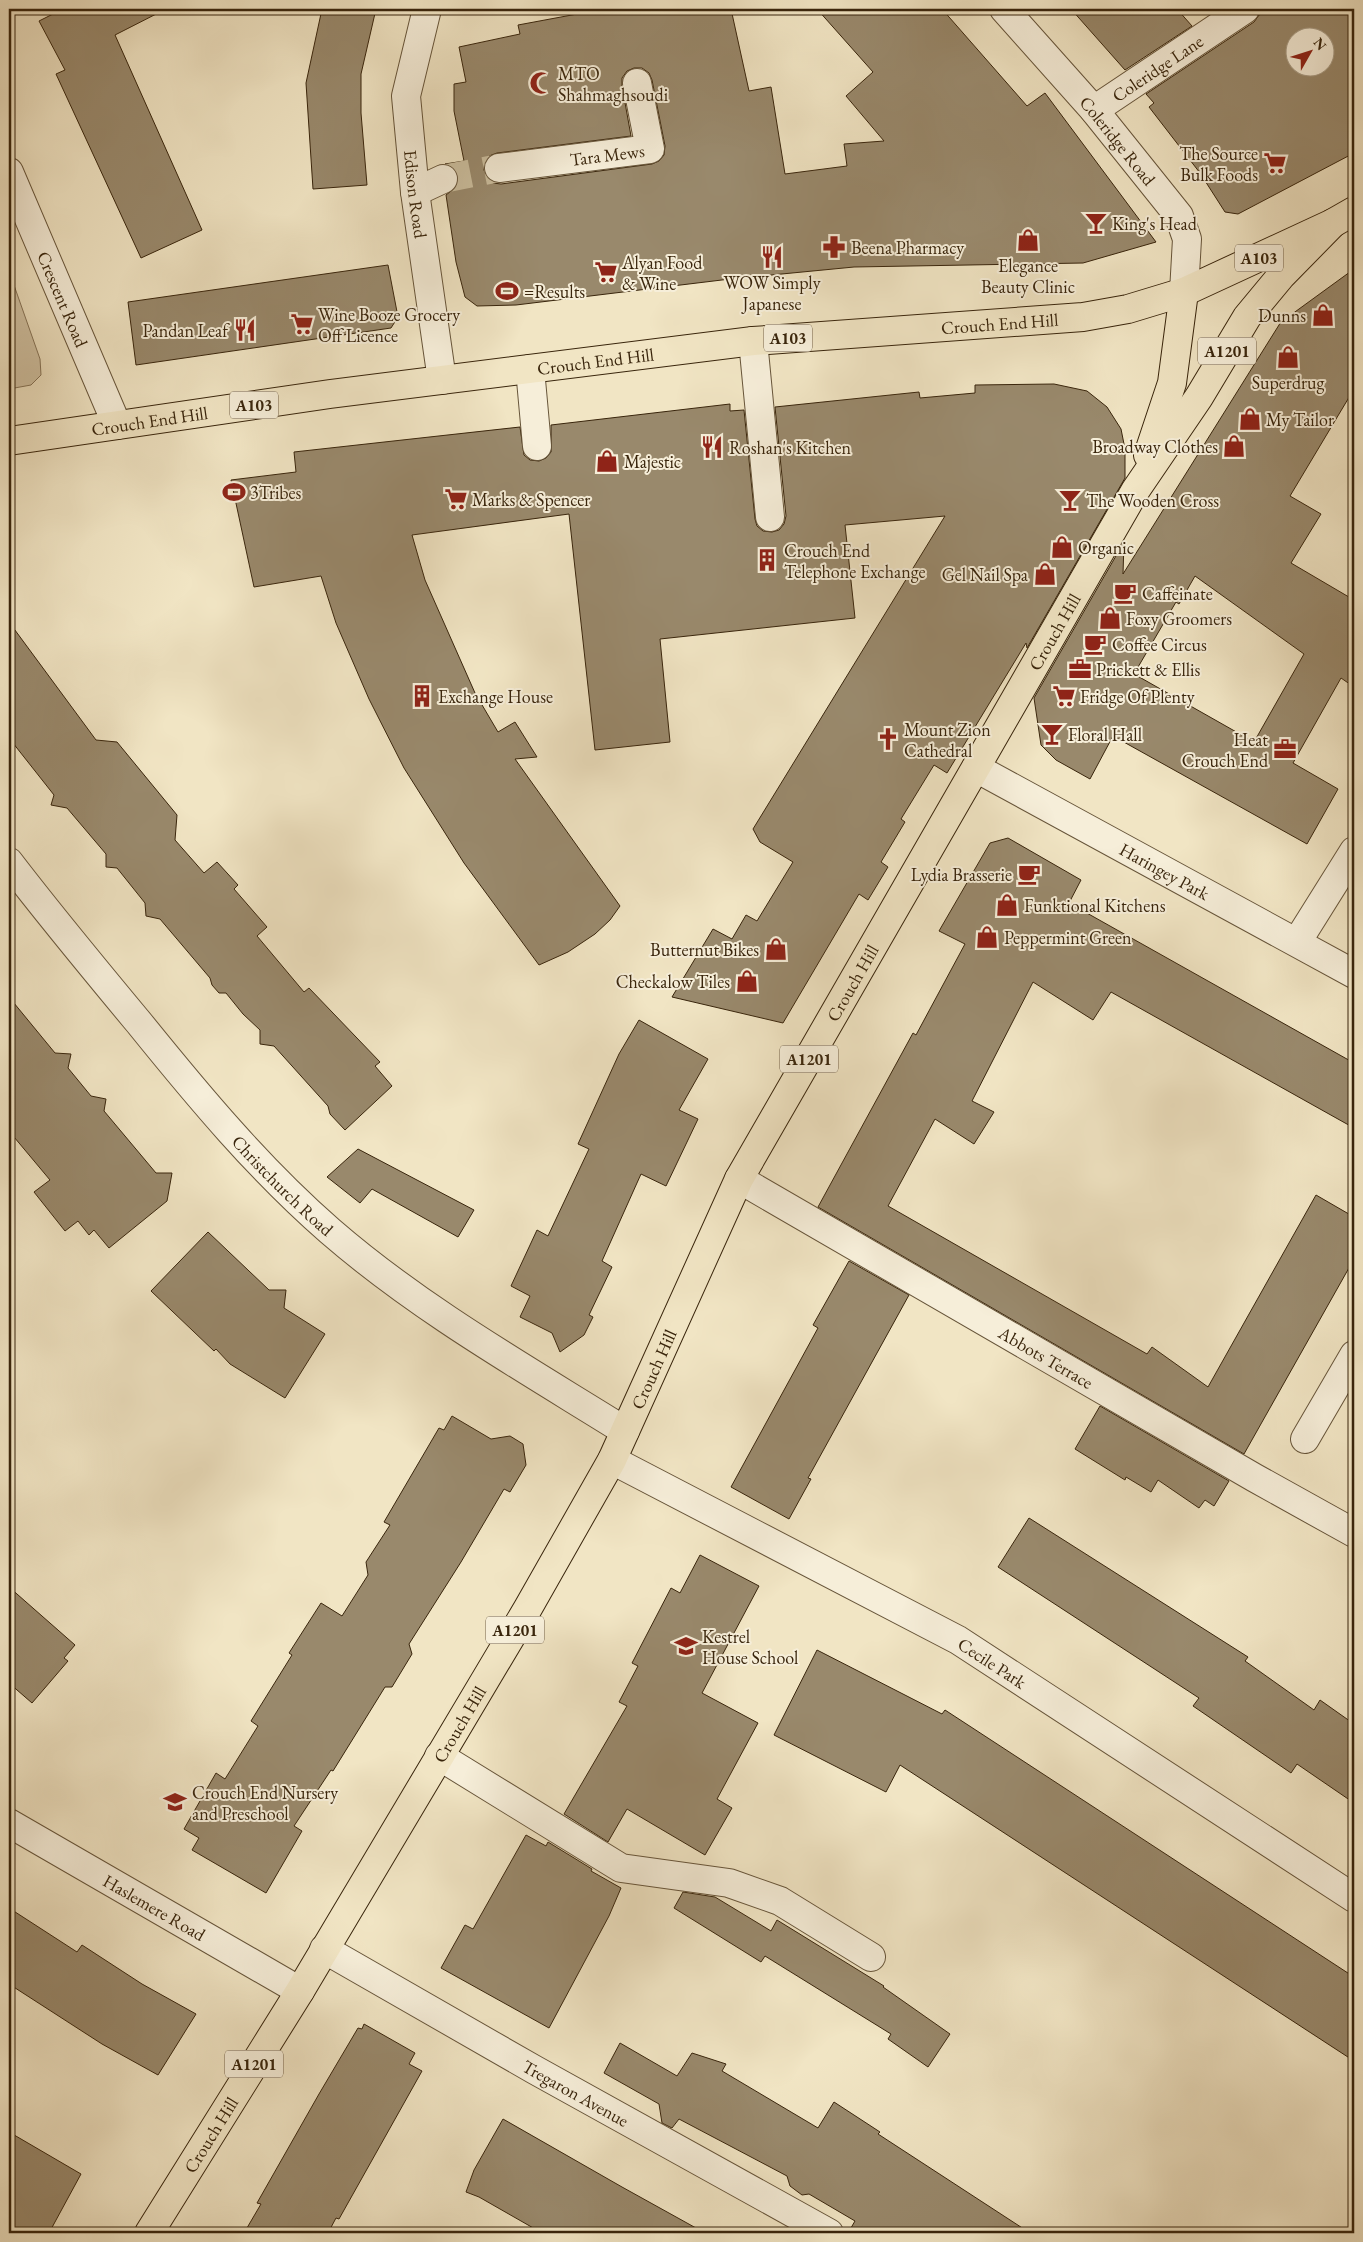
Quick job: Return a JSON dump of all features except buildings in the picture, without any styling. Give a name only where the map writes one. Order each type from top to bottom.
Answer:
[{"type":"main road","name":"A103","points":[[1184,292],[1344,217]]},
{"type":"main road","name":"Crouch Hill","points":[[149,2233],[300,1991],[440,1756],[612,1460],[739,1179],[1136,492],[1204,389],[1247,317],[1281,276],[1344,217]]},
{"type":"main road","name":"Crouch End Hill","points":[[9,441],[442,380],[753,341],[1083,317],[1128,309],[1184,292]]},
{"type":"main road","name":"Crouch Hill","points":[[1136,492],[1172,383],[1184,292]]},
{"type":"street","name":"Edison Road","points":[[427,9],[406,96],[415,192],[442,380]]},
{"type":"street","name":"Coleridge Road","points":[[1004,9],[1094,110],[1179,216],[1187,239],[1184,292]]},
{"type":"street","name":"Coleridge Lane","points":[[1094,110],[1245,9]]},
{"type":"street","name":"Tara Mews","points":[[499,168],[650,149],[637,83]]},
{"type":"street","name":"Crescent Road","points":[[9,172],[117,425]]},
{"type":"street","points":[[415,192],[443,179]]},
{"type":"street","points":[[753,341],[770,517]]},
{"type":"street","points":[[530,369],[537,446]]},
{"type":"street","name":"Haringey Park","points":[[976,768],[1354,974]]},
{"type":"street","points":[[1297,942],[1354,851]]},
{"type":"street","name":"Christchurch Road","points":[[9,862],[202,1101],[263,1169],[330,1231],[395,1283],[461,1330],[626,1431]]},
{"type":"street","name":"Abbots Terrace","points":[[739,1179],[1247,1474],[1354,1533]]},
{"type":"street","points":[[1305,1438],[1354,1355]]},
{"type":"street","name":"Cecile Park","points":[[612,1460],[958,1640],[1354,1898]]},
{"type":"street","points":[[440,1756],[621,1868],[729,1884],[780,1901],[871,1957]]},
{"type":"street","name":"Haslemere Road","points":[[9,1823],[300,1991]]},
{"type":"street","name":"Tregaron Avenue","points":[[324,1948],[816,2230]]},
{"type":"shaded area","points":[[9,271],[40,359],[41,375],[31,385],[9,389]]},
{"type":"tunnel","points":[[443,179],[499,168]]},
{"type":"place","name":"MTO Shahmaghsoudi","points":[[541,83]]},
{"type":"place","name":"The Source Bulk Foods","points":[[1275,163]]},
{"type":"place","name":"King's Head","points":[[1096,223]]},
{"type":"place","name":"Elegance Beauty Clinic","points":[[1028,240]]},
{"type":"place","name":"Beena Pharmacy","points":[[834,247]]},
{"type":"place","name":"WOW Simply Japanese","points":[[772,257]]},
{"type":"place","name":"Alyan Food & Wine","points":[[606,272]]},
{"type":"place","name":"=Results","points":[[507,291]]},
{"type":"place","name":"Dunns","points":[[1323,315]]},
{"type":"place","name":"Wine Booze Grocery Off Licence","points":[[302,324]]},
{"type":"place","name":"Pandan Leaf","points":[[245,330]]},
{"type":"place","name":"Superdrug","points":[[1288,357]]},
{"type":"place","name":"My Tailor","points":[[1250,419]]},
{"type":"place","name":"Broadway Clothes","points":[[1234,446]]},
{"type":"place","name":"Roshan's Kitchen","points":[[712,447]]},
{"type":"place","name":"Majestic","points":[[607,461]]},
{"type":"place","name":"3Tribes","points":[[234,492]]},
{"type":"place","name":"Marks & Spencer","points":[[456,499]]},
{"type":"place","name":"The Wooden Cross","points":[[1070,500]]},
{"type":"place","name":"Organic","points":[[1062,547]]},
{"type":"place","name":"Crouch End Telephone Exchange","points":[[767,560]]},
{"type":"place","name":"Gel Nail Spa","points":[[1045,574]]},
{"type":"place","name":"Caffeinate","points":[[1125,593]]},
{"type":"place","name":"Foxy Groomers","points":[[1110,618]]},
{"type":"place","name":"Coffee Circus","points":[[1095,644]]},
{"type":"place","name":"Prickett & Ellis","points":[[1080,669]]},
{"type":"place","name":"Exchange House","points":[[422,696]]},
{"type":"place","name":"Fridge Of Plenty","points":[[1064,696]]},
{"type":"place","name":"Floral Hall","points":[[1052,734]]},
{"type":"place","name":"Mount Zion Cathedral","points":[[888,739]]},
{"type":"place","name":"Heat Crouch End","points":[[1285,749]]},
{"type":"place","name":"Lydia Brasserie","points":[[1029,874]]},
{"type":"place","name":"Funktional Kitchens","points":[[1007,905]]},
{"type":"place","name":"Peppermint Green","points":[[987,937]]},
{"type":"place","name":"Butternut Bikes","points":[[776,949]]},
{"type":"place","name":"Checkalow Tiles","points":[[747,981]]},
{"type":"place","name":"Kestrel House School","points":[[686,1646]]},
{"type":"place","name":"Crouch End Nursery and Preschool","points":[[175,1802]]}]
